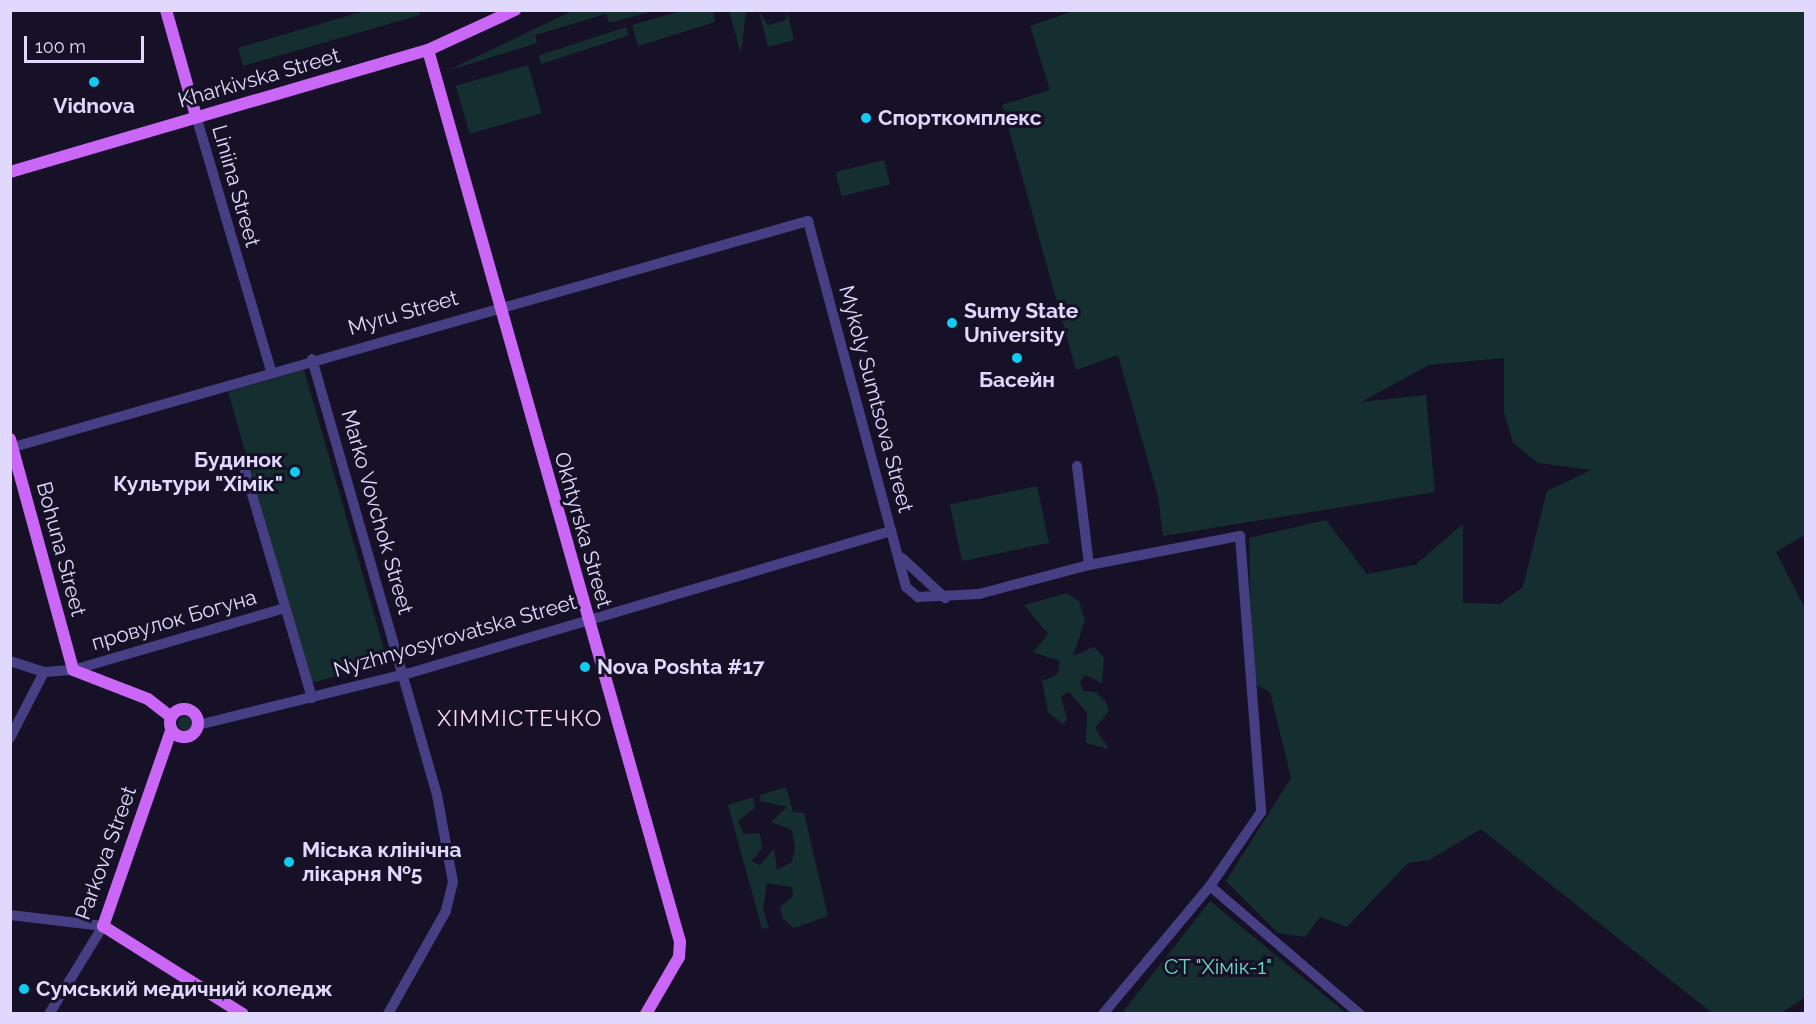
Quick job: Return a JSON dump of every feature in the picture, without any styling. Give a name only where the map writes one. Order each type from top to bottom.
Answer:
[{"type":"main road","name":"Liniina Street","points":[[166,10],[196,116]]},
{"type":"main road","name":"Kharkivska Street","points":[[10,172],[428,50],[515,10]]},
{"type":"main road","name":"Okhtyrska Street","points":[[428,50],[680,942],[679,957],[646,1014]]},
{"type":"main road","name":"Bohuna Street","points":[[11,444],[73,670]]},
{"type":"main road","points":[[73,670],[148,699],[171,717]]},
{"type":"main road","points":[[171,717],[190,711],[202,724]]},
{"type":"main road","points":[[171,717],[171,731]]},
{"type":"main road","name":"Nyzhnyosyrovatska Street","points":[[171,731],[182,735],[202,724]]},
{"type":"main road","name":"Parkova Street","points":[[102,926],[171,731]]},
{"type":"main road","points":[[102,926],[243,1014]]},
{"type":"street","name":"Liniina Street","points":[[196,116],[271,370]]},
{"type":"street","name":"Myru Street","points":[[11,444],[808,221]]},
{"type":"street","name":"Mykoly Sumtsova Street","points":[[808,221],[891,531],[900,555],[906,587],[918,597],[947,599]]},
{"type":"street","name":"Marko Vovchok Street","points":[[312,359],[437,795],[453,882],[446,911],[388,1014]]},
{"type":"street","points":[[1077,466],[1089,565]]},
{"type":"street","points":[[244,467],[312,698]]},
{"type":"street","name":"Nyzhnyosyrovatska Street","points":[[202,724],[404,675],[587,618],[891,531]]},
{"type":"street","points":[[900,555],[947,599],[1089,565],[1240,536],[1262,812],[1210,886],[1103,1014]]},
{"type":"street","name":"провулок Богуна","points":[[73,670],[285,608]]},
{"type":"street","points":[[10,661],[44,672],[73,670]]},
{"type":"street","points":[[10,738],[44,672]]},
{"type":"street","points":[[1210,886],[1360,1014]]},
{"type":"street","points":[[10,915],[102,926]]},
{"type":"street","name":"Parkova Street","points":[[55,1012],[102,926]]},
{"type":"green space","points":[[364,11],[419,11],[420,15],[243,66],[238,48]]},
{"type":"green space","points":[[572,11],[654,11],[609,23],[606,14],[535,35],[537,43],[447,71]]},
{"type":"green space","points":[[681,11],[713,11],[715,22],[638,46],[632,25]]},
{"type":"green space","points":[[729,11],[746,11],[741,54]]},
{"type":"green space","points":[[759,11],[768,25],[786,20],[787,11],[794,40],[768,47]]},
{"type":"green space","points":[[1073,11],[1805,11],[1805,535],[1776,552],[1805,608],[1805,997],[1781,1013],[1712,1013],[1481,829],[1429,860],[1408,863],[1347,927],[1320,917],[1305,937],[1278,933],[1226,881],[1291,778],[1270,692],[1252,682],[1249,538],[1326,520],[1367,574],[1415,565],[1463,524],[1463,603],[1500,604],[1523,587],[1547,491],[1591,470],[1538,463],[1513,443],[1504,412],[1504,358],[1429,365],[1361,402],[1426,395],[1435,492],[1163,536],[1158,496],[1118,355],[1076,370],[1002,105],[1050,90],[1030,26]]},
{"type":"green space","points":[[626,27],[629,36],[541,64],[539,55]]},
{"type":"green space","points":[[528,65],[542,113],[470,134],[456,86]]},
{"type":"green space","points":[[884,160],[890,184],[842,196],[835,172]]},
{"type":"green space","points":[[304,370],[388,661],[312,683],[228,392]]},
{"type":"green space","points":[[1037,486],[1049,543],[962,561],[950,505]]},
{"type":"green space","points":[[1067,593],[1079,601],[1085,620],[1073,656],[1094,647],[1104,658],[1102,683],[1085,675],[1080,683],[1083,691],[1096,692],[1106,702],[1109,711],[1095,728],[1109,749],[1086,743],[1087,713],[1069,692],[1061,696],[1067,720],[1063,724],[1048,712],[1042,681],[1057,675],[1060,661],[1033,652],[1048,634],[1024,605]]},
{"type":"green space","points":[[182,716],[188,716],[192,723],[188,730],[182,730],[178,726],[178,720]]},
{"type":"green space","points":[[786,787],[793,812],[804,813],[828,916],[794,928],[783,919],[780,907],[793,896],[792,887],[767,883],[763,909],[769,928],[762,929],[728,805],[753,797],[755,808],[738,821],[744,834],[760,833],[762,849],[751,861],[760,865],[774,849],[777,870],[792,862],[795,848],[792,830],[771,822],[787,807],[761,801],[760,795]]},
{"type":"green space","name":"СТ \"Хімік-1\"","points":[[1210,901],[1346,1013],[1122,1013]]},
{"type":"place","name":"Vidnova","points":[[94,82]]},
{"type":"place","name":"Спорткомплекс","points":[[866,118]]},
{"type":"place","name":"Sumy State University","points":[[952,323]]},
{"type":"place","name":"Басейн","points":[[1017,358]]},
{"type":"place","name":"Будинок Культури \"Хімік\"","points":[[295,472]]},
{"type":"place","name":"Nova Poshta #17","points":[[585,667]]},
{"type":"place","name":"Міська клінічна лікарня №5","points":[[289,862]]},
{"type":"place","name":"Сумський медичний коледж","points":[[24,989]]},
{"type":"district","name":"ХІММІСТЕЧКО","points":[[520,719]]}]
